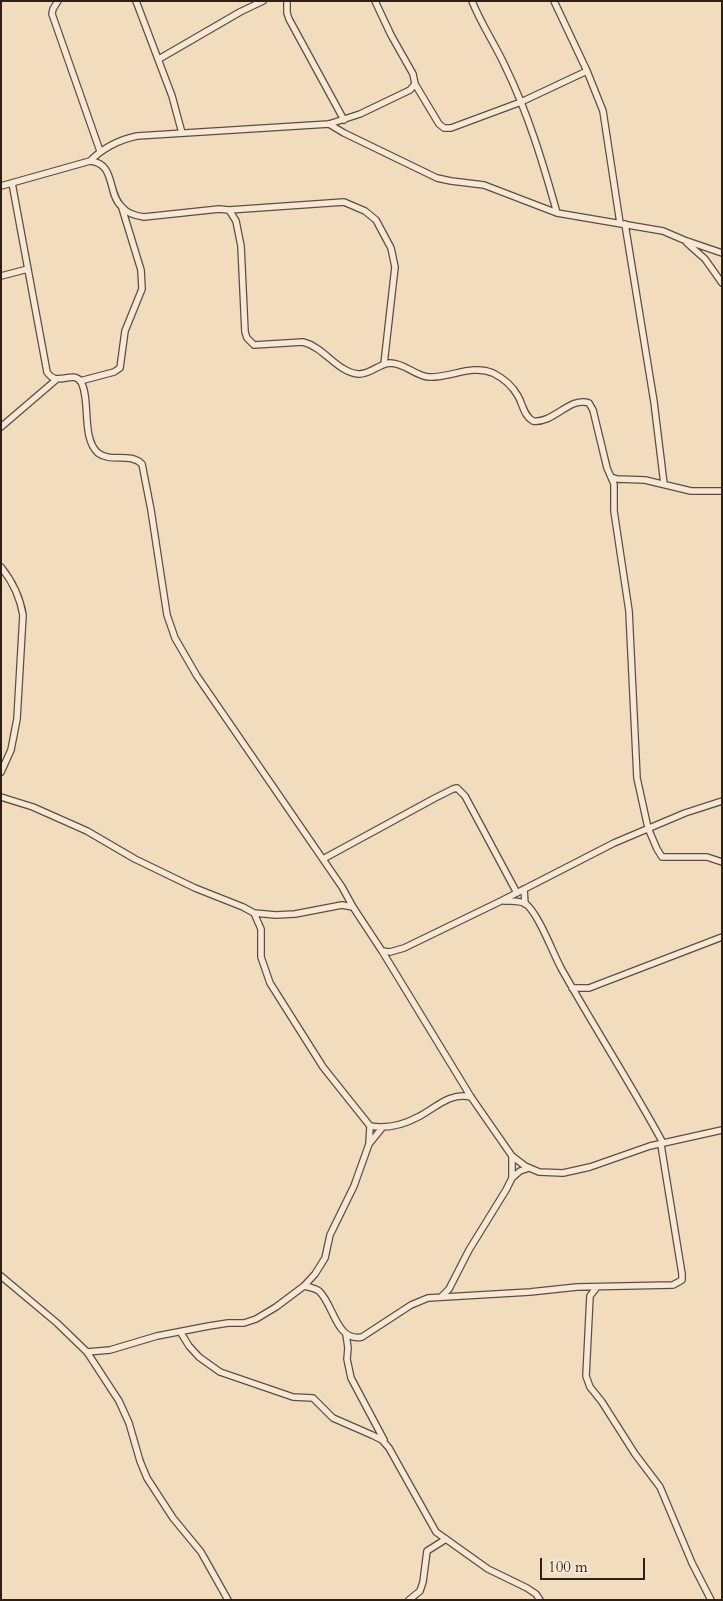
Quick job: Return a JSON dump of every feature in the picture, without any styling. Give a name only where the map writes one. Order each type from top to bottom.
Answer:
[{"type":"street","points":[[58,1],[52,14],[100,151]]},
{"type":"street","points":[[136,1],[172,96],[182,133]]},
{"type":"street","points":[[159,59],[263,1]]},
{"type":"street","points":[[287,1],[289,19],[344,120]]},
{"type":"street","points":[[375,1],[387,28],[413,74],[415,84],[439,124],[444,128],[450,128],[521,102],[588,71]]},
{"type":"street","points":[[472,1],[521,102],[543,163],[558,213]]},
{"type":"street","points":[[554,1],[588,71],[603,111],[654,402],[664,484]]},
{"type":"street","points":[[90,160],[100,151],[125,139],[182,133],[329,124],[344,120],[410,90],[415,84]]},
{"type":"street","points":[[329,124],[437,178],[484,185],[558,213],[663,231],[722,253]]},
{"type":"street","points":[[1,186],[90,160],[97,161],[104,167],[122,208],[140,270],[142,289],[125,330],[120,368],[114,372],[80,381]]},
{"type":"street","points":[[12,183],[46,365],[50,376],[58,379],[76,377],[80,381],[83,389],[89,431],[93,446],[97,452],[106,456],[132,458],[142,464],[167,615],[175,638],[197,676],[342,887],[353,908],[382,951],[471,1097],[512,1156],[539,1172],[563,1173],[590,1167],[650,1146],[722,1130]]},
{"type":"street","points":[[122,208],[134,215],[144,217],[219,209],[229,210],[344,202],[365,210],[376,220],[391,248],[395,266],[384,364]]},
{"type":"street","points":[[229,210],[238,224],[241,246],[245,332],[246,338],[250,342],[262,345],[303,342],[311,344],[345,369],[358,374],[365,374],[384,364],[404,366],[418,374],[430,377],[466,371],[493,373],[512,387],[518,395],[526,415],[533,422],[543,421],[578,402],[589,403],[596,421],[609,473],[614,484],[614,510],[629,611],[637,778],[648,828],[662,857],[707,857],[722,862]]},
{"type":"street","points":[[684,240],[705,259],[722,283]]},
{"type":"street","points":[[1,276],[28,269]]},
{"type":"street","points":[[1,427],[58,379]]},
{"type":"street","points":[[609,473],[617,479],[645,480],[691,491],[722,491]]},
{"type":"street","points":[[1,567],[14,586],[20,600],[23,616],[17,719],[11,750],[1,772]]},
{"type":"street","points":[[323,859],[457,788],[465,796],[517,893]]},
{"type":"street","points":[[1,797],[33,807],[78,827],[135,859],[195,888],[244,907],[254,913],[295,914],[342,905],[353,908]]},
{"type":"street","points":[[382,951],[390,952],[404,948],[614,843],[648,828],[722,801]]},
{"type":"street","points":[[524,889],[525,904]]},
{"type":"street","points":[[346,1334],[355,1338],[362,1337],[416,1303],[428,1298],[597,1286],[663,1286],[673,1285],[682,1280],[662,1144],[631,1084],[572,988],[537,920],[525,904],[517,901],[501,901]]},
{"type":"street","points":[[254,913],[261,929],[261,957],[274,991],[322,1068],[370,1126],[382,1128],[416,1118],[457,1095],[471,1097]]},
{"type":"street","points":[[572,988],[584,989],[614,980],[722,937]]},
{"type":"street","points":[[580,1001],[584,989]]},
{"type":"street","points":[[88,1352],[110,1350],[157,1336],[228,1323],[244,1323],[256,1319],[304,1286],[315,1274],[325,1258],[330,1235],[354,1186],[369,1144],[370,1126]]},
{"type":"street","points":[[369,1144],[382,1128]]},
{"type":"street","points":[[512,1156],[512,1178]]},
{"type":"street","points":[[442,1296],[449,1289],[512,1178],[520,1171],[530,1168]]},
{"type":"street","points":[[1,1276],[88,1352],[127,1418],[147,1478],[173,1518],[201,1552],[228,1600]]},
{"type":"street","points":[[304,1286],[318,1290],[346,1334],[347,1359],[351,1378],[434,1528],[446,1539],[488,1569],[536,1594],[540,1600]]},
{"type":"street","points":[[597,1286],[590,1296],[587,1382],[635,1454],[660,1487],[692,1563],[711,1600]]},
{"type":"street","points":[[181,1333],[199,1357],[220,1372],[293,1397],[314,1398],[332,1418],[372,1435],[386,1444]]},
{"type":"street","points":[[409,1600],[420,1591],[427,1551],[446,1539]]}]
